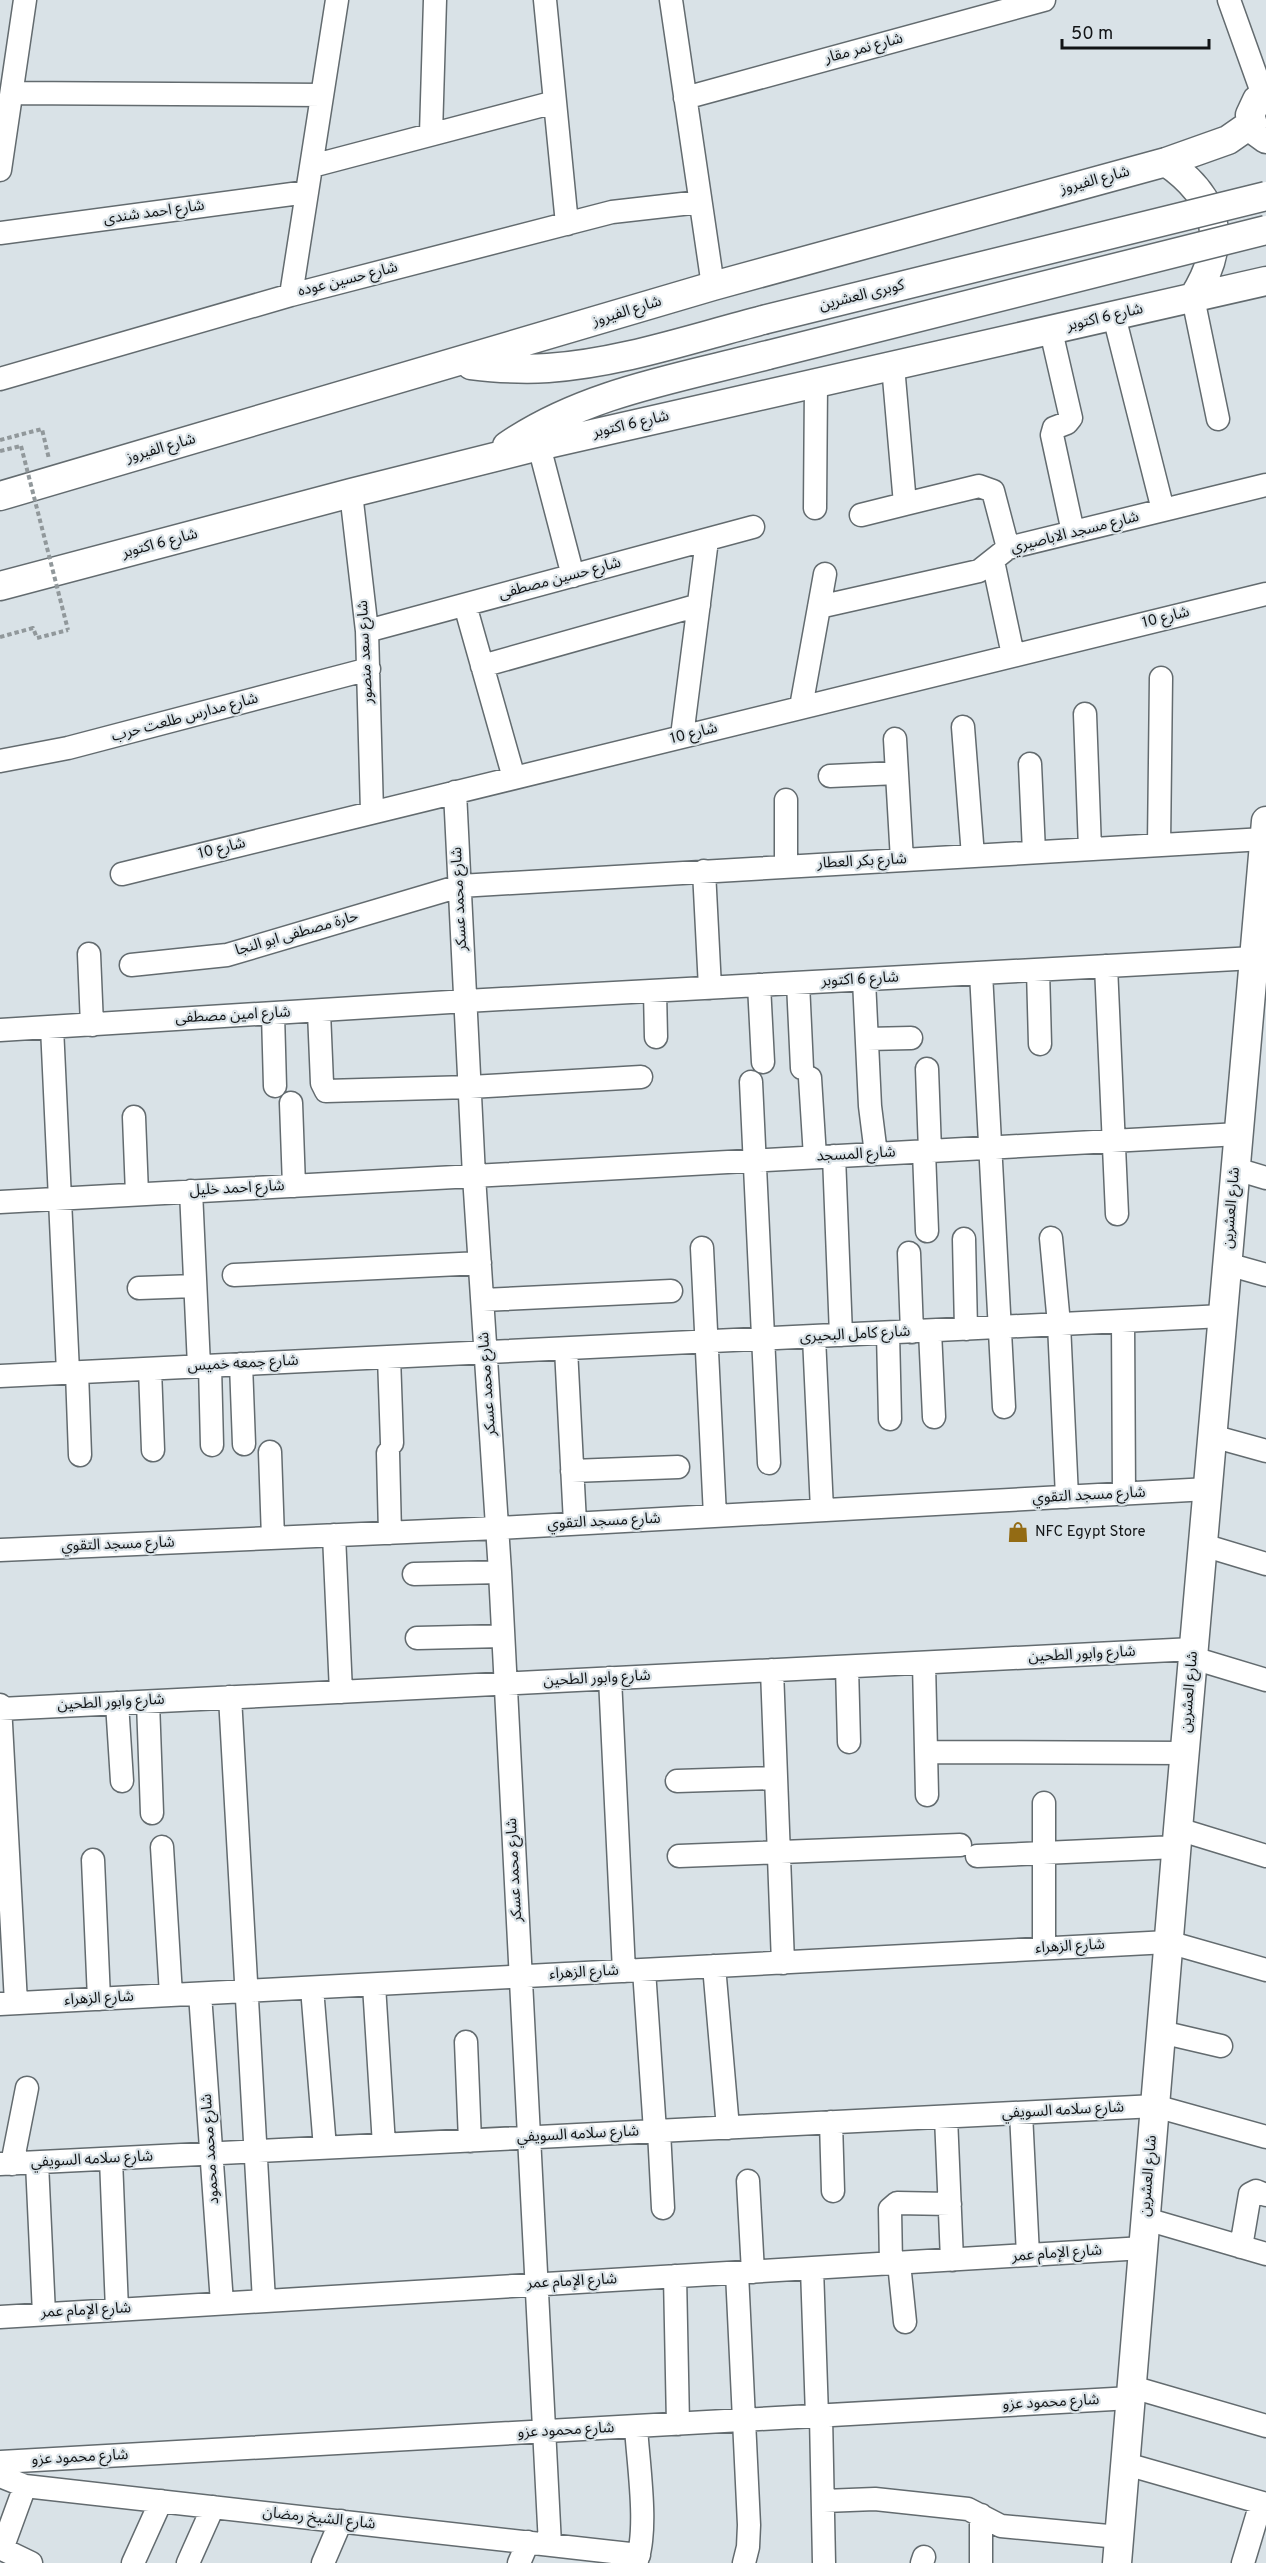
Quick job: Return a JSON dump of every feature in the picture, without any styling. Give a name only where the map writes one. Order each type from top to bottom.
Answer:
[{"type":"main road","points":[[1258,131],[1252,107],[1265,94]]},
{"type":"main road","name":"شارع الفيروز","points":[[0,495],[713,286],[1166,162],[1258,131]]},
{"type":"main road","points":[[1166,162],[1188,177],[1204,198],[1213,223],[1214,250],[1207,276],[1192,298]]},
{"type":"main road","name":"كوبرى العشرين","points":[[456,363],[501,368],[547,368],[593,363],[1266,196]]},
{"type":"main road","points":[[488,459],[524,434],[554,418],[605,397],[1266,230]]},
{"type":"main road","name":"شارع 6 اكتوبر","points":[[0,586],[539,446],[1266,281]]},
{"type":"main road","name":"شارع العشرين","points":[[1118,2550],[1168,1942],[1254,958],[1261,931],[1265,830]]},
{"type":"street","points":[[0,170],[7,98],[25,0]]},
{"type":"street","points":[[291,295],[337,0]]},
{"type":"street","points":[[431,134],[435,0]]},
{"type":"street","points":[[545,0],[567,224]]},
{"type":"street","points":[[671,0],[713,286]]},
{"type":"street","name":"شارع نمر مقار","points":[[685,98],[1044,0]]},
{"type":"street","points":[[1229,0],[1265,94]]},
{"type":"street","points":[[7,98],[322,95]]},
{"type":"street","points":[[312,166],[555,102]]},
{"type":"street","name":"شارع احمد شندى","points":[[0,233],[307,192]]},
{"type":"street","name":"شارع حسين عوده","points":[[0,379],[291,295],[612,212],[700,202]]},
{"type":"street","points":[[1192,298],[1218,419]]},
{"type":"street","points":[[1114,316],[1163,510]]},
{"type":"street","points":[[1051,331],[1071,418],[1067,423],[1054,428],[1051,432],[1073,532]]},
{"type":"street","points":[[893,366],[906,504]]},
{"type":"street","points":[[815,508],[816,383]]},
{"type":"street","points":[[539,446],[573,576]]},
{"type":"street","name":"شارع مسجد الاباصيري","points":[[819,607],[979,571],[1000,554],[1073,532],[1266,485]]},
{"type":"street","points":[[861,515],[979,486],[988,488],[995,496],[1013,655]]},
{"type":"street","name":"شارع سعد منصور","points":[[351,493],[368,632],[372,812]]},
{"type":"street","name":"شارع حسين مصطفى","points":[[368,632],[753,527]]},
{"type":"street","points":[[682,736],[707,540]]},
{"type":"street","points":[[801,707],[825,574]]},
{"type":"street","name":"شارع 10","points":[[122,874],[1266,594]]},
{"type":"street","points":[[465,605],[514,777]]},
{"type":"street","points":[[483,666],[699,605]]},
{"type":"street","name":"شارع مدارس طلعت حرب","points":[[0,761],[68,748],[369,669]]},
{"type":"street","points":[[1159,845],[1161,678]]},
{"type":"street","points":[[1085,714],[1090,849]]},
{"type":"street","points":[[963,727],[973,856]]},
{"type":"street","points":[[895,739],[902,860]]},
{"type":"street","points":[[1030,764],[1034,852]]},
{"type":"street","points":[[830,776],[897,773]]},
{"type":"street","name":"شارع محمد عسكر","points":[[455,792],[474,1176],[500,1572],[537,2284],[544,2432],[539,2544]]},
{"type":"street","points":[[786,800],[786,866]]},
{"type":"street","name":"شارع بكر العطار","points":[[460,886],[1159,845],[1265,830]]},
{"type":"street","points":[[704,871],[710,988]]},
{"type":"street","name":"حارة مصطفى ابو النجا","points":[[130,965],[227,955],[460,886]]},
{"type":"street","points":[[90,954],[92,1025]]},
{"type":"street","name":"شارع 6 اكتوبر","points":[[466,1001],[1254,958]]},
{"type":"street","points":[[1106,966],[1118,1214]]},
{"type":"street","points":[[1038,970],[1040,1044]]},
{"type":"street","points":[[981,973],[1004,1407]]},
{"type":"street","points":[[864,980],[870,1106],[876,1154]]},
{"type":"street","points":[[798,983],[806,1073],[825,1157],[842,1335]]},
{"type":"street","points":[[759,986],[763,1062]]},
{"type":"street","points":[[655,991],[656,1037]]},
{"type":"street","name":"شارع امين مصطفى","points":[[0,1030],[319,1012],[466,1001]]},
{"type":"street","points":[[319,1012],[322,1083],[326,1091],[641,1077]]},
{"type":"street","points":[[273,1014],[275,1086]]},
{"type":"street","points":[[52,1027],[60,1199],[80,1455]]},
{"type":"street","points":[[867,1039],[911,1038]]},
{"type":"street","points":[[927,1069],[927,1231]]},
{"type":"street","points":[[751,1082],[769,1463]]},
{"type":"street","points":[[291,1103],[294,1186]]},
{"type":"street","points":[[134,1118],[137,1194]]},
{"type":"street","name":"شارع المسجد","points":[[474,1176],[1239,1134]]},
{"type":"street","points":[[1236,1169],[1266,1178]]},
{"type":"street","name":"شارع احمد خليل","points":[[0,1202],[474,1176]]},
{"type":"street","points":[[191,1191],[195,1286],[212,1445]]},
{"type":"street","points":[[1051,1238],[1059,1324],[1067,1497]]},
{"type":"street","points":[[964,1239],[966,1329]]},
{"type":"street","points":[[702,1248],[715,1516]]},
{"type":"street","points":[[909,1253],[934,1417]]},
{"type":"street","points":[[234,1275],[480,1263]]},
{"type":"street","points":[[1227,1264],[1266,1275]]},
{"type":"street","points":[[138,1288],[195,1286]]},
{"type":"street","points":[[483,1300],[671,1291]]},
{"type":"street","name":"شارع كامل البحيرى","points":[[486,1353],[1223,1316]]},
{"type":"street","points":[[1123,1321],[1124,1494]]},
{"type":"street","points":[[888,1333],[890,1419]]},
{"type":"street","points":[[814,1336],[822,1510]]},
{"type":"street","points":[[566,1349],[575,1523]]},
{"type":"street","name":"شارع جمعه خميس","points":[[0,1376],[486,1353]]},
{"type":"street","points":[[389,1357],[390,1533]]},
{"type":"street","points":[[241,1364],[244,1444]]},
{"type":"street","points":[[150,1369],[153,1450]]},
{"type":"street","points":[[1212,1436],[1266,1451]]},
{"type":"street","points":[[270,1452],[273,1538]]},
{"type":"street","points":[[572,1470],[678,1467]]},
{"type":"street","name":"شارع مسجد التقوي","points":[[0,1550],[497,1528],[1208,1489]]},
{"type":"street","points":[[334,1535],[340,1692]]},
{"type":"street","points":[[1203,1545],[1266,1564]]},
{"type":"street","points":[[414,1575],[500,1572]]},
{"type":"street","points":[[417,1638],[503,1636]]},
{"type":"street","name":"شارع وابور الطحين","points":[[0,1707],[148,1702],[924,1663],[1193,1654],[1266,1680]]},
{"type":"street","points":[[924,1663],[927,1795]]},
{"type":"street","points":[[847,1667],[849,1742]]},
{"type":"street","points":[[772,1670],[783,1963]]},
{"type":"street","points":[[610,1678],[634,1971],[657,2131],[663,2208]]},
{"type":"street","points":[[230,1697],[264,2301]]},
{"type":"street","points":[[148,1702],[152,1813]]},
{"type":"street","points":[[117,1703],[122,1782]]},
{"type":"street","points":[[0,1707],[8,2004]]},
{"type":"street","points":[[926,1752],[1185,1753]]},
{"type":"street","points":[[677,1781],[776,1778]]},
{"type":"street","points":[[1044,1803],[1044,1948]]},
{"type":"street","points":[[679,1856],[779,1852],[968,1850],[1044,1853],[1177,1838],[1266,1856]]},
{"type":"street","points":[[162,1847],[171,1995]]},
{"type":"street","points":[[93,1860],[99,1999]]},
{"type":"street","name":"شارع الزهراء","points":[[8,2004],[1168,1942],[1266,1970]]},
{"type":"street","points":[[714,1966],[728,2128]]},
{"type":"street","points":[[374,1984],[384,2145]]},
{"type":"street","points":[[312,1988],[325,2148]]},
{"type":"street","name":"شارع محمد محمود","points":[[200,1994],[222,2303]]},
{"type":"street","points":[[1161,2031],[1221,2046]]},
{"type":"street","points":[[466,2042],[470,2141]]},
{"type":"street","points":[[6,2164],[27,2088]]},
{"type":"street","name":"شارع سلامه السويفي","points":[[6,2164],[1155,2106],[1266,2137]]},
{"type":"street","points":[[1021,2113],[1028,2255]]},
{"type":"street","points":[[946,2117],[952,2260]]},
{"type":"street","points":[[831,2122],[833,2191]]},
{"type":"street","points":[[111,2159],[117,2310]]},
{"type":"street","points":[[36,2163],[44,2314]]},
{"type":"street","points":[[744,2563],[749,2536],[744,2420],[748,2181]]},
{"type":"street","points":[[1241,2247],[1250,2194],[1256,2191],[1266,2195]]},
{"type":"street","points":[[906,2322],[895,2263],[890,2209],[897,2203],[950,2204]]},
{"type":"street","points":[[1146,2219],[1266,2254]]},
{"type":"street","name":"شارع الإمام عمر","points":[[0,2317],[1143,2248]]},
{"type":"street","points":[[812,2268],[824,2501],[824,2563]]},
{"type":"street","points":[[675,2276],[678,2424]]},
{"type":"street","name":"شارع محمود عزو","points":[[0,2462],[819,2416],[1131,2392],[1266,2426]]},
{"type":"street","points":[[636,2427],[641,2515],[638,2559]]},
{"type":"street","points":[[1126,2464],[1263,2504],[1243,2563]]},
{"type":"street","name":"شارع الشيخ رمضان","points":[[0,2476],[25,2486],[539,2544],[605,2557],[638,2559]]},
{"type":"street","points":[[25,2486],[2,2549],[31,2563]]},
{"type":"street","points":[[824,2501],[875,2499],[968,2509],[1001,2526],[1118,2550]]},
{"type":"street","points":[[133,2563],[161,2501]]},
{"type":"street","points":[[188,2563],[213,2507]]},
{"type":"street","points":[[981,2515],[981,2563]]},
{"type":"street","points":[[323,2563],[341,2522]]},
{"type":"street","points":[[519,2563],[539,2544]]},
{"type":"path","points":[[0,440],[42,429],[49,459]]},
{"type":"path","points":[[0,451],[21,446],[68,630],[36,638],[33,628],[0,638]]},
{"type":"place","name":"NFC Egypt Store","points":[[1018,1532]]}]
